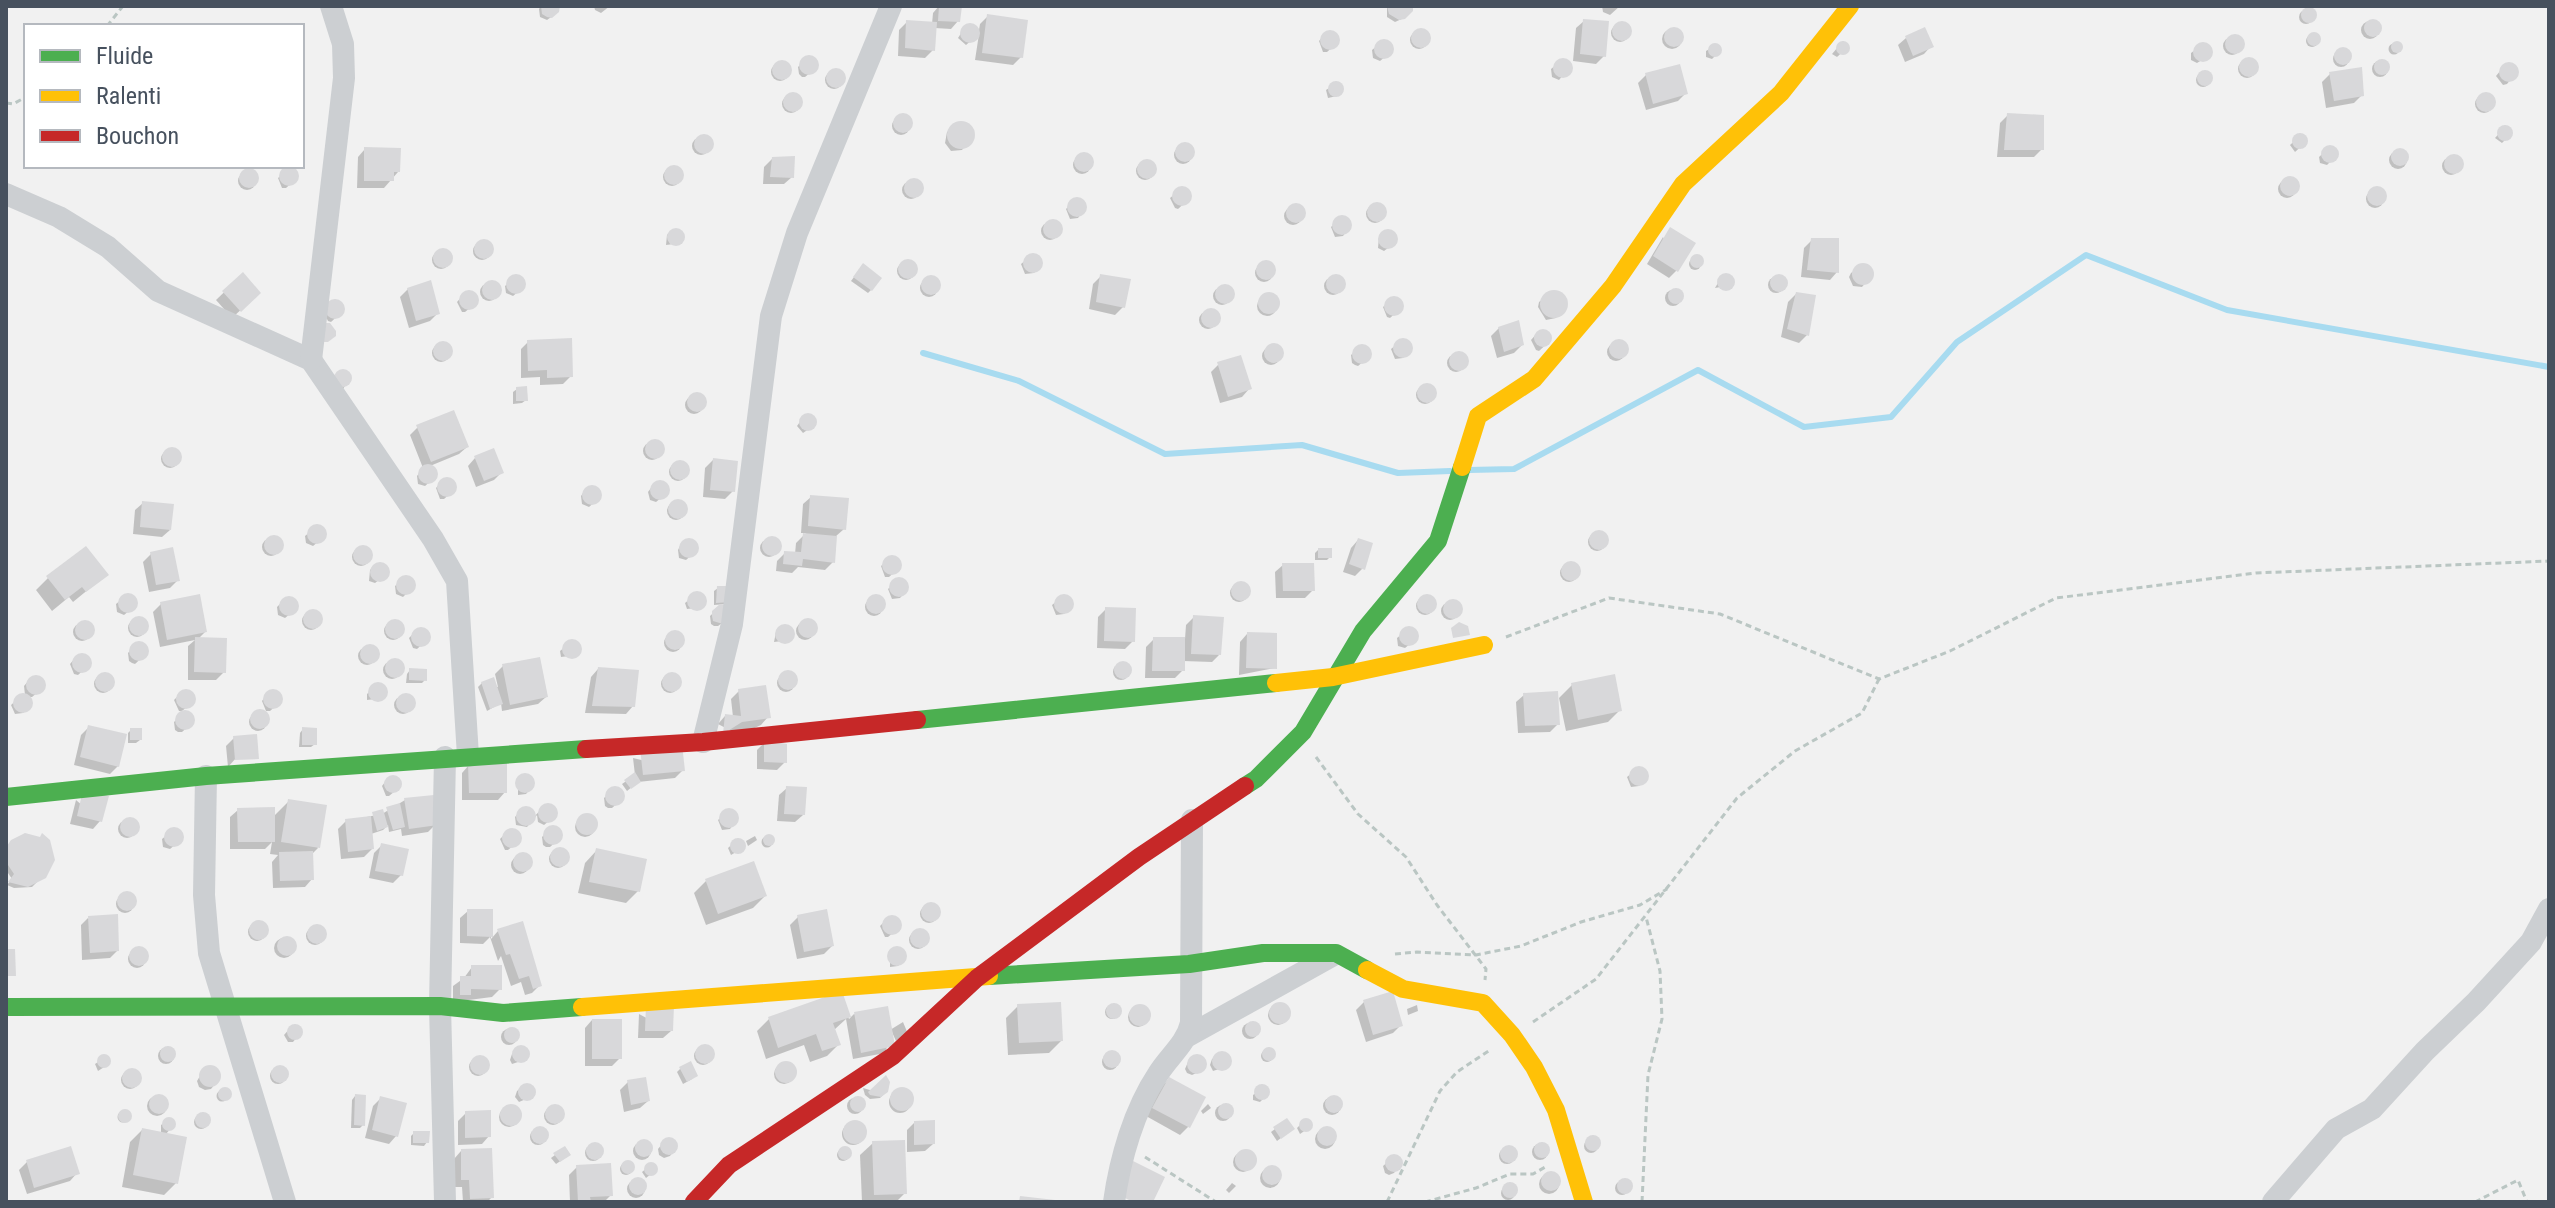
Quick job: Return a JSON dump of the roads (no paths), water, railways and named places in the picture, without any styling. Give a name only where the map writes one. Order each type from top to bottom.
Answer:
[{"type":"street","points":[[311,360],[344,78],[343,44],[331,6]]},
{"type":"street","points":[[703,742],[732,624],[771,316],[797,233],[891,6]]},
{"type":"street","points":[[694,1202],[729,1165],[893,1056],[977,978],[1192,820],[1256,779],[1303,732],[1363,631],[1438,541],[1478,416],[1534,379],[1613,286],[1683,184],[1781,93],[1850,6]]},
{"type":"street","points":[[6,194],[59,217],[108,247],[158,291],[311,360],[433,539],[457,581],[468,756]]},
{"type":"street","points":[[6,797],[206,776],[445,757],[703,742],[1333,677],[1484,645]]},
{"type":"street","points":[[445,757],[440,1006],[445,1202]]},
{"type":"street","points":[[206,776],[204,895],[209,953],[285,1202]]},
{"type":"street","points":[[1188,1036],[1191,1023],[1192,820]]},
{"type":"street","points":[[2273,1202],[2336,1129],[2372,1109],[2425,1051],[2476,1002],[2531,942],[2549,909]]},
{"type":"street","points":[[6,1007],[440,1006],[503,1013],[882,983],[1189,964],[1263,953],[1336,953],[1403,989],[1483,1003],[1512,1035],[1534,1067],[1556,1110],[1584,1202]]},
{"type":"street","points":[[1114,1202],[1134,1123],[1158,1074],[1188,1036],[1336,953]]},
{"type":"waterway","points":[[1469,470],[1514,469],[1698,370],[1804,427],[1891,417],[1957,342],[2086,255],[2227,310],[2549,367]]},
{"type":"waterway","points":[[923,353],[1019,381],[1165,454],[1302,445],[1398,473],[1450,471]]}]
